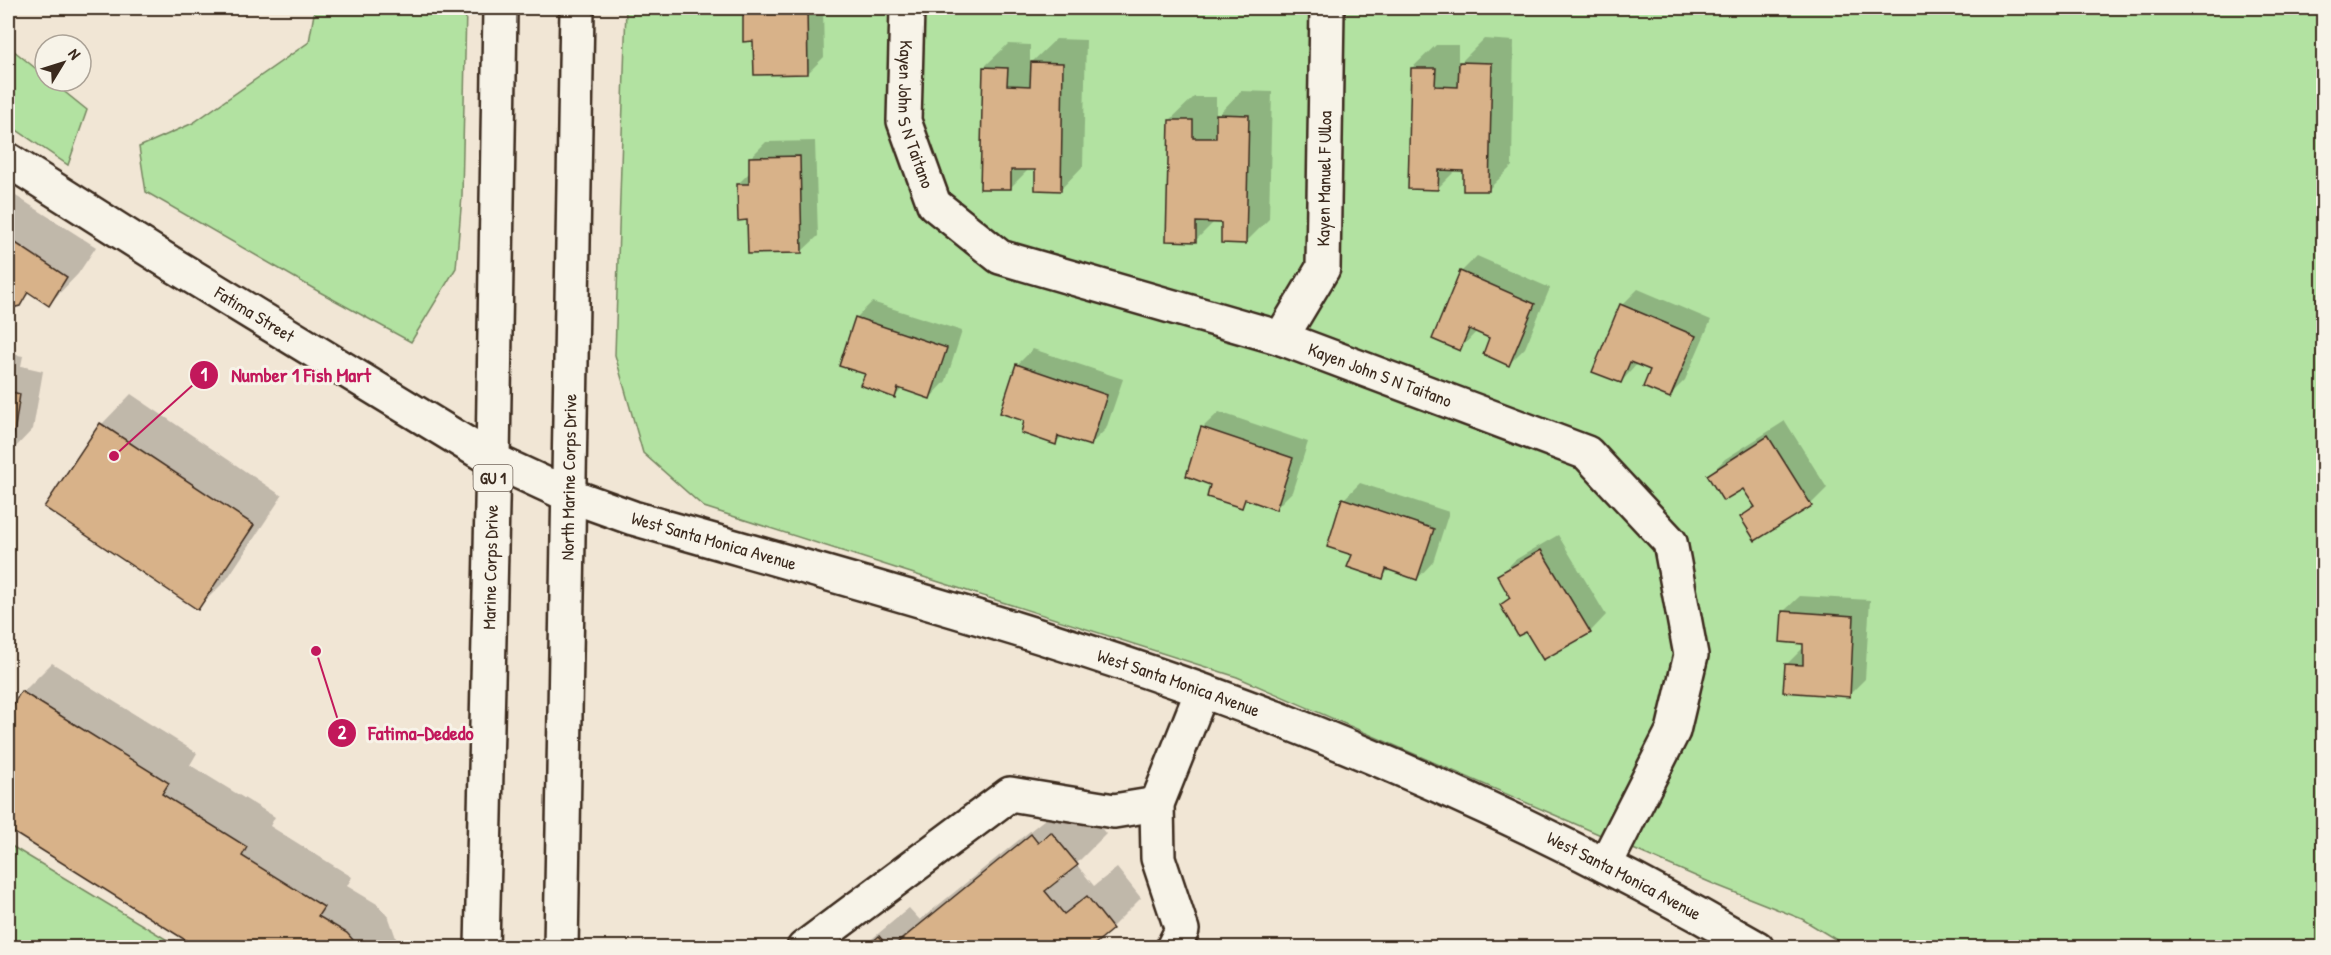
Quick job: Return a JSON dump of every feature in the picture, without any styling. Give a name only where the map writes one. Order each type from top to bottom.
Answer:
[{"type":"main road","name":"Marine Corps Drive","points":[[482,948],[500,8]]},
{"type":"main road","name":"North Marine Corps Drive","points":[[561,948],[577,8]]},
{"type":"main road","name":"Kayen John S N Taitano","points":[[907,8],[904,121],[934,204],[1000,257],[1281,338],[1587,453],[1670,542],[1691,655],[1673,731],[1605,865]]},
{"type":"main road","name":"Kayen Manuel F Ulloa","points":[[1281,338],[1323,268],[1328,8]]},
{"type":"main road","name":"Fatima Street","points":[[8,160],[175,266],[493,460],[569,495]]},
{"type":"main road","name":"West Santa Monica Avenue","points":[[569,495],[633,518],[1027,632],[1275,718],[1391,765],[1605,865],[1757,948]]},
{"type":"main road","points":[[1173,948],[1182,930],[1158,858],[1157,804],[1202,691]]},
{"type":"main road","points":[[804,948],[1010,794],[1114,811],[1157,804]]},
{"type":"green space","points":[[315,8],[466,8],[462,196],[456,268],[411,342],[146,192],[139,147],[193,123],[309,42]]},
{"type":"green space","points":[[626,8],[2323,8],[2323,947],[1848,947],[1802,919],[1716,885],[1237,677],[704,507],[643,453],[615,355]]},
{"type":"green space","points":[[8,46],[33,66],[33,93],[66,93],[87,110],[68,165],[8,124]]},
{"type":"green space","points":[[8,844],[179,947],[8,947]]},
{"type":"building","points":[[743,8],[807,8],[808,74],[754,75],[753,41],[743,42]]},
{"type":"building","points":[[1031,62],[1063,63],[1061,191],[1035,190],[1035,170],[1011,170],[1011,189],[980,189],[983,67],[1008,68],[1007,85],[1030,86]]},
{"type":"building","points":[[1459,62],[1492,63],[1489,191],[1463,191],[1463,171],[1439,170],[1438,190],[1408,189],[1411,68],[1436,68],[1435,86],[1458,87]]},
{"type":"building","points":[[1216,114],[1249,115],[1246,244],[1221,243],[1221,223],[1196,222],[1196,242],[1166,241],[1169,120],[1193,120],[1193,138],[1216,138]]},
{"type":"building","points":[[800,156],[802,253],[748,254],[747,220],[738,221],[737,184],[749,184],[749,157]]},
{"type":"building","points":[[8,238],[67,277],[49,306],[28,292],[20,306],[8,309]]},
{"type":"building","points":[[1460,271],[1535,304],[1509,366],[1483,354],[1489,338],[1469,329],[1460,351],[1432,339]]},
{"type":"building","points":[[1620,304],[1696,336],[1670,398],[1643,387],[1650,370],[1630,362],[1621,383],[1592,372]]},
{"type":"building","points":[[855,317],[947,348],[930,399],[898,388],[895,398],[860,385],[865,374],[839,366]]},
{"type":"building","points":[[1016,364],[1107,395],[1091,446],[1058,436],[1056,445],[1021,433],[1024,421],[1000,413]]},
{"type":"building","points":[[8,391],[20,394],[11,454],[8,454]]},
{"type":"building","points":[[100,423],[254,525],[198,610],[44,507]]},
{"type":"building","points":[[1201,427],[1293,458],[1276,510],[1245,499],[1242,508],[1207,497],[1210,485],[1186,476]]},
{"type":"building","points":[[1768,436],[1812,506],[1755,541],[1740,517],[1755,507],[1743,489],[1723,501],[1707,475]]},
{"type":"building","points":[[1342,498],[1434,529],[1417,580],[1386,569],[1383,579],[1347,567],[1352,555],[1327,547]]},
{"type":"building","points":[[1541,550],[1591,633],[1543,660],[1526,632],[1518,636],[1500,605],[1510,598],[1497,575]]},
{"type":"building","points":[[1782,611],[1854,616],[1850,697],[1783,692],[1785,664],[1803,665],[1803,644],[1780,642]]},
{"type":"building","points":[[21,691],[169,783],[162,794],[247,847],[242,856],[324,907],[318,916],[347,933],[360,948],[198,948],[8,829],[8,714]]},
{"type":"building","points":[[1051,832],[1078,865],[1045,891],[1064,914],[1087,896],[1113,929],[1090,948],[891,948],[1031,834],[1038,843]]},
{"type":"building","points":[[879,936],[889,948],[866,948]]},
{"type":"place","name":"Number 1 Fish Mart","points":[[114,456]]},
{"type":"place","name":"Fatima-Dededo","points":[[316,651]]}]
